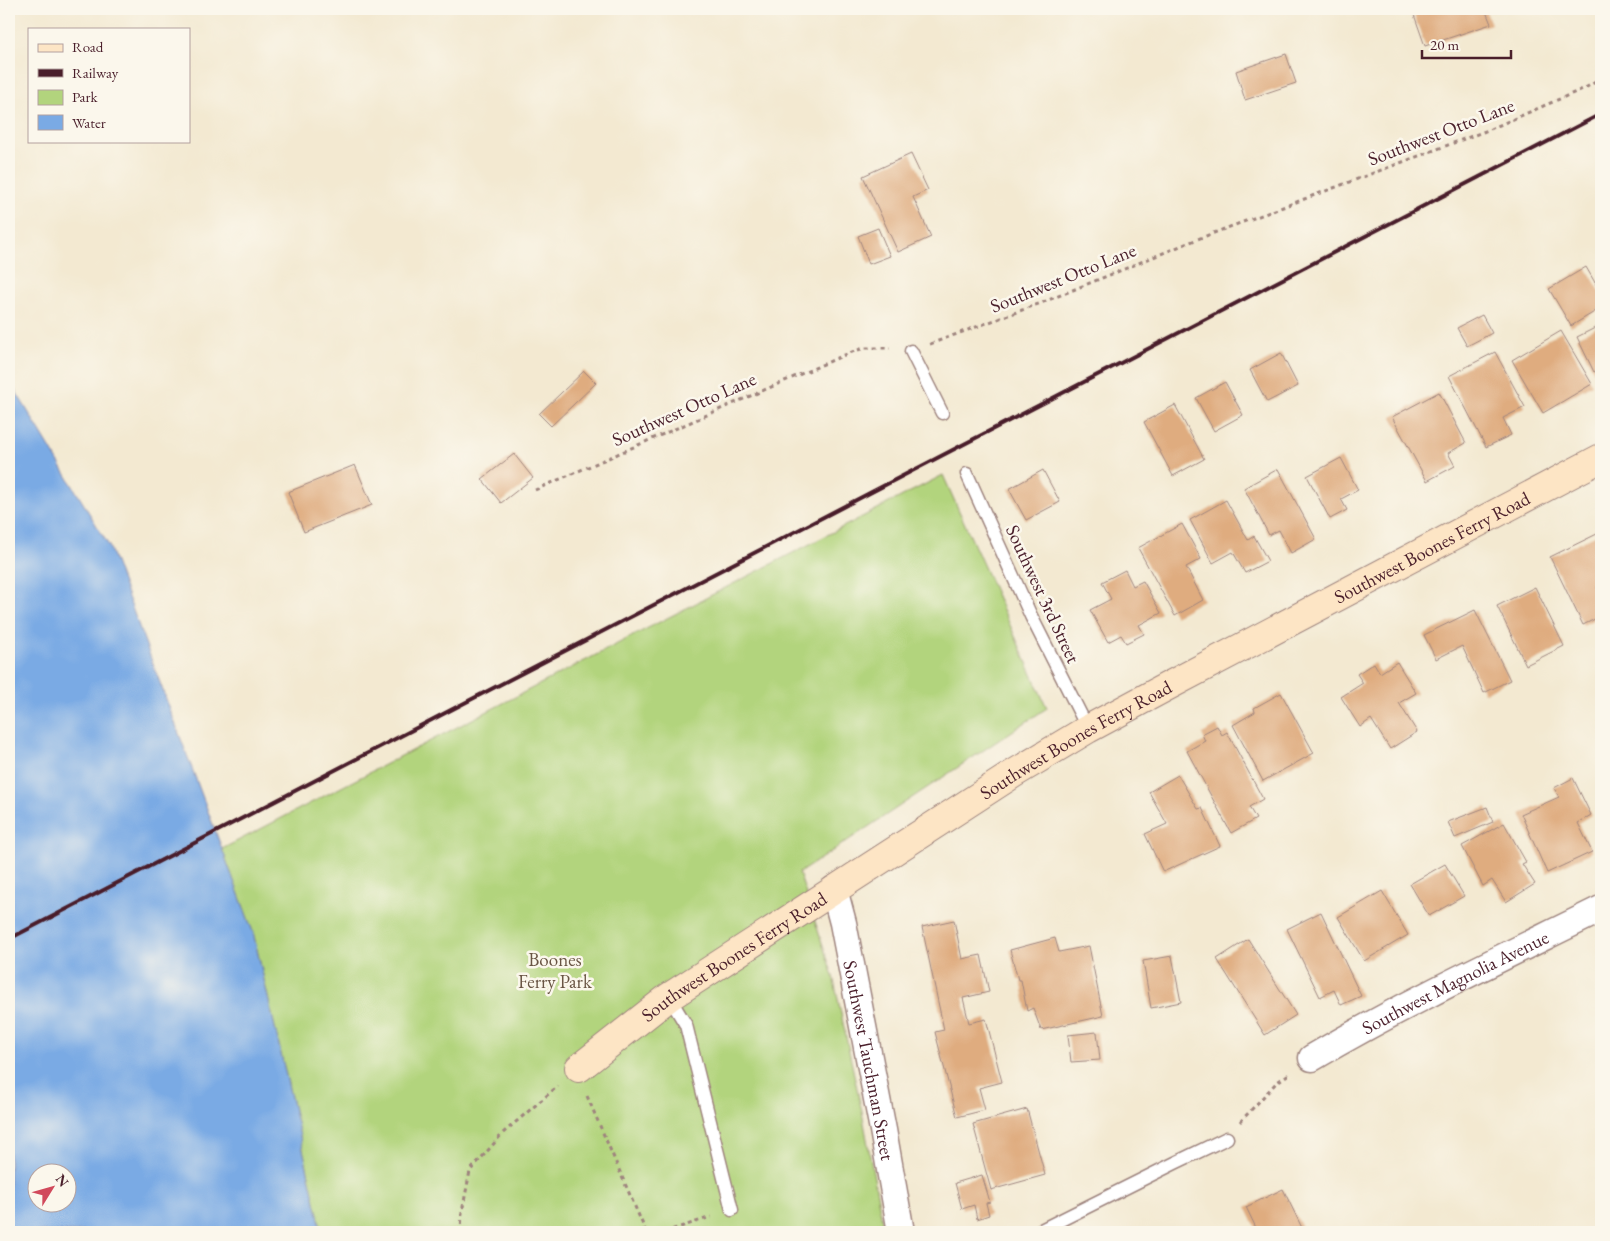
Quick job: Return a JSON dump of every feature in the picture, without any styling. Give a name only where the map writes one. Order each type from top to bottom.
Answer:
[{"type":"street","name":"Southwest Boones Ferry Road","points":[[579,1068],[668,997],[834,888],[1013,774],[1088,729],[1601,458]]},
{"type":"street","name":"Southwest Tauchman Street","points":[[834,888],[843,923],[901,1232]]},
{"type":"street","name":"Southwest Magnolia Avenue","points":[[1312,1058],[1344,1039],[1438,990],[1601,909]]},
{"type":"lane","points":[[911,351],[942,413]]},
{"type":"lane","name":"Southwest 3rd Street","points":[[967,474],[1031,616],[1088,729]]},
{"type":"lane","points":[[668,997],[686,1025],[732,1210]]},
{"type":"lane","points":[[1037,1232],[1227,1138]]},
{"type":"path","name":"Southwest Otto Lane","points":[[535,490],[849,353],[876,346],[911,351],[1041,303],[1195,240],[1488,130],[1585,88],[1601,79]]},
{"type":"path","points":[[1227,1138],[1249,1110],[1276,1083],[1312,1058]]},
{"type":"path","points":[[461,1232],[462,1212],[470,1171],[503,1133],[579,1068],[585,1091],[646,1232]]},
{"type":"path","points":[[665,1232],[732,1210]]},
{"type":"green space","name":"Boones Ferry Park","points":[[943,475],[1047,708],[799,873],[833,976],[862,1112],[884,1232],[322,1232],[253,932],[222,849]]},
{"type":"water","points":[[9,380],[109,546],[253,932],[322,1232],[9,1232]]},
{"type":"building","points":[[1412,9],[1485,9],[1491,24],[1425,46]]},
{"type":"building","points":[[1286,54],[1296,83],[1245,100],[1236,71]]},
{"type":"building","points":[[911,154],[928,190],[913,197],[931,237],[898,252],[863,176]]},
{"type":"building","points":[[878,228],[890,256],[869,264],[858,236]]},
{"type":"building","points":[[1586,267],[1601,293],[1601,308],[1571,326],[1549,289]]},
{"type":"building","points":[[1482,315],[1492,333],[1467,346],[1457,328]]},
{"type":"building","points":[[1601,325],[1601,368],[1594,372],[1577,337]]},
{"type":"building","points":[[1561,331],[1592,384],[1543,413],[1512,360]]},
{"type":"building","points":[[1495,352],[1525,407],[1503,418],[1511,435],[1486,447],[1449,376]]},
{"type":"building","points":[[1281,353],[1298,386],[1267,402],[1250,370]]},
{"type":"building","points":[[584,371],[596,383],[551,426],[539,414]]},
{"type":"building","points":[[1225,382],[1243,415],[1214,431],[1196,398]]},
{"type":"building","points":[[1439,392],[1466,443],[1448,453],[1455,466],[1427,481],[1392,417]]},
{"type":"building","points":[[1175,405],[1204,459],[1173,476],[1144,422]]},
{"type":"building","points":[[514,454],[533,478],[501,503],[482,479]]},
{"type":"building","points":[[1341,458],[1358,490],[1341,499],[1347,510],[1330,519],[1307,476]]},
{"type":"building","points":[[355,465],[372,505],[304,532],[288,492]]},
{"type":"building","points":[[1278,469],[1316,539],[1291,553],[1279,530],[1269,535],[1244,488]]},
{"type":"building","points":[[1043,470],[1060,502],[1026,520],[1009,489]]},
{"type":"building","points":[[1226,500],[1248,540],[1254,536],[1268,561],[1245,573],[1233,552],[1213,563],[1190,520]]},
{"type":"building","points":[[1182,524],[1201,559],[1186,567],[1203,600],[1175,616],[1138,548]]},
{"type":"building","points":[[1601,532],[1601,585],[1597,587],[1601,597],[1601,616],[1583,625],[1550,557]]},
{"type":"building","points":[[1125,570],[1133,586],[1143,581],[1161,613],[1139,625],[1144,634],[1126,643],[1121,635],[1108,642],[1090,610],[1111,599],[1102,582]]},
{"type":"building","points":[[1535,587],[1564,646],[1526,665],[1497,606]]},
{"type":"building","points":[[1475,610],[1510,680],[1484,693],[1462,646],[1436,659],[1424,635]]},
{"type":"building","points":[[1397,662],[1416,693],[1399,703],[1417,732],[1390,749],[1371,719],[1360,727],[1341,697],[1363,683],[1357,674],[1374,663],[1380,673]]},
{"type":"building","points":[[1281,693],[1314,753],[1263,781],[1233,725],[1255,712],[1254,708]]},
{"type":"building","points":[[1217,726],[1222,735],[1227,732],[1263,799],[1249,807],[1256,819],[1231,833],[1187,751],[1205,741],[1202,734]]},
{"type":"building","points":[[1178,775],[1198,809],[1202,808],[1220,846],[1163,872],[1145,834],[1167,824],[1149,792]]},
{"type":"building","points":[[1573,778],[1591,815],[1578,823],[1592,852],[1547,873],[1521,814],[1559,797],[1554,788]]},
{"type":"building","points":[[1487,807],[1493,822],[1455,838],[1448,822]]},
{"type":"building","points":[[1504,823],[1526,862],[1522,864],[1535,884],[1506,902],[1492,880],[1483,886],[1462,846]]},
{"type":"building","points":[[1445,864],[1464,896],[1429,916],[1410,884]]},
{"type":"building","points":[[1382,891],[1408,935],[1364,961],[1338,917]]},
{"type":"building","points":[[1321,912],[1361,996],[1341,1005],[1334,990],[1320,997],[1287,929]]},
{"type":"building","points":[[954,920],[962,959],[981,955],[989,992],[963,998],[969,1023],[986,1019],[1002,1082],[979,1088],[985,1110],[957,1117],[935,1032],[944,1030],[922,927]]},
{"type":"building","points":[[1055,938],[1059,952],[1089,946],[1103,1016],[1041,1030],[1033,1008],[1027,1011],[1021,980],[1018,980],[1010,950]]},
{"type":"building","points":[[1248,939],[1296,1015],[1265,1035],[1217,959]]},
{"type":"building","points":[[1172,956],[1181,1002],[1151,1008],[1143,961]]},
{"type":"building","points":[[1097,1032],[1100,1060],[1071,1062],[1068,1035]]},
{"type":"building","points":[[1027,1109],[1045,1175],[991,1190],[973,1124]]},
{"type":"building","points":[[982,1175],[990,1202],[986,1203],[989,1215],[977,1219],[974,1205],[962,1209],[955,1183]]},
{"type":"building","points":[[1283,1189],[1304,1232],[1258,1232],[1246,1207]]},
{"type":"railway","points":[[9,939],[1601,114]]}]
